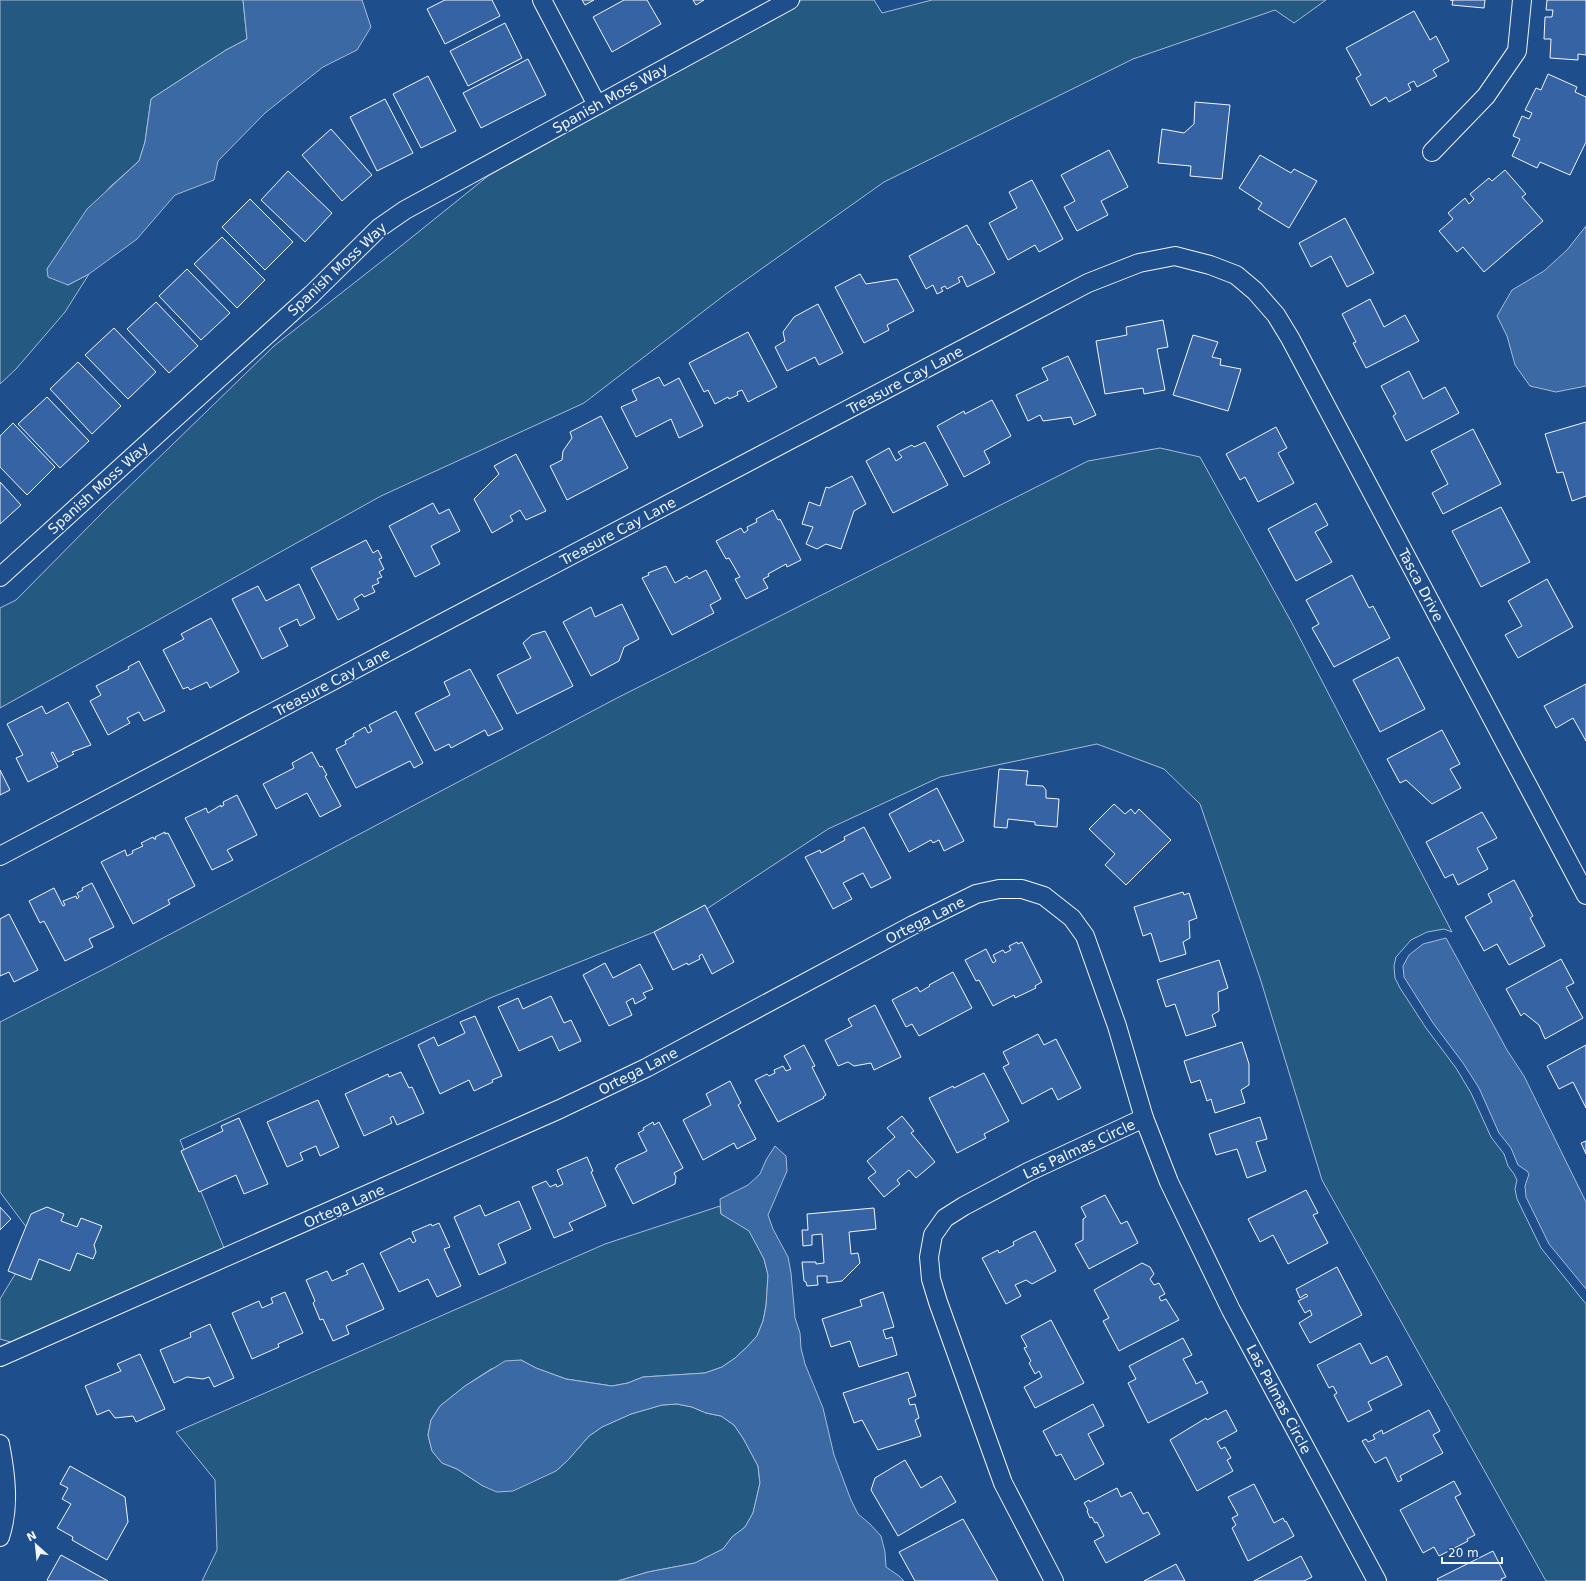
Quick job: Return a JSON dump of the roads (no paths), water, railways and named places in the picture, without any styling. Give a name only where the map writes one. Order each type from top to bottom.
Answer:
[{"type":"street","points":[[542,0],[596,105]]},
{"type":"street","name":"Spanish Moss Way","points":[[0,577],[312,294],[379,228],[405,210],[790,0]]},
{"type":"street","points":[[1432,152],[1486,96],[1517,51],[1522,0]]},
{"type":"street","name":"Treasure Cay Lane","points":[[0,856],[1088,283],[1139,263],[1175,256],[1210,265],[1236,275],[1245,283]]},
{"type":"street","name":"Tasca Drive","points":[[1245,283],[1276,315],[1290,338],[1586,896]]},
{"type":"street","name":"Ortega Lane","points":[[0,1357],[560,1109],[646,1068],[913,925],[976,894],[999,889],[1022,889],[1044,896],[1072,918],[1085,936],[1117,1026],[1144,1118]]},
{"type":"street","name":"Las Palmas Circle","points":[[1054,1581],[1003,1483],[938,1302],[931,1279],[929,1257],[933,1235],[946,1218],[964,1206],[1028,1172],[1144,1118],[1169,1182],[1231,1310],[1376,1581]]},
{"type":"street","points":[[0,1444],[6,1479],[7,1501],[4,1524],[0,1537]]}]
